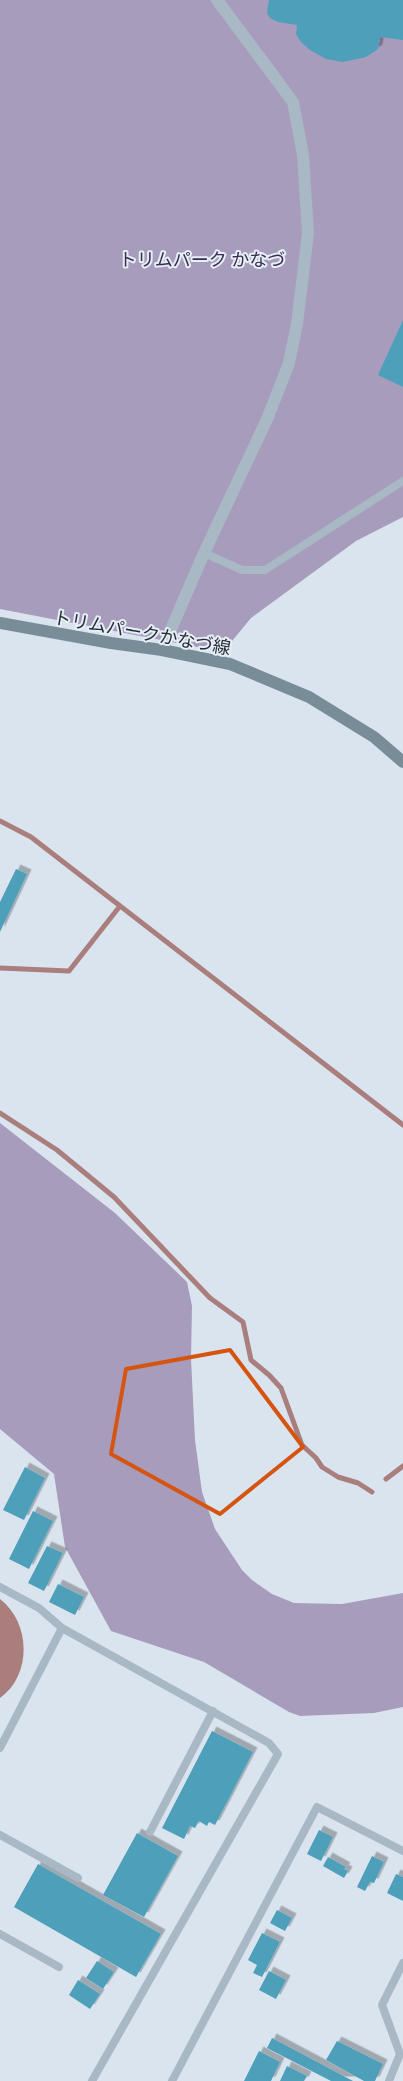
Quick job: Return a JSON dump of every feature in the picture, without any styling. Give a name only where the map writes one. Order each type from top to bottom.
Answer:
[{"type":"main road","name":"トリムパークかなづ線","points":[[0,623],[111,644],[162,650],[230,664],[310,696],[374,737],[403,762]]},
{"type":"street","points":[[162,650],[204,553],[268,417],[290,363],[308,233],[302,155],[293,102],[218,0]]},
{"type":"lane","points":[[204,553],[242,570],[265,570],[403,481]]},
{"type":"lane","points":[[0,1587],[39,1608],[62,1628],[269,1743],[278,1754],[92,2081]]},
{"type":"lane","points":[[0,1748],[62,1628]]},
{"type":"lane","points":[[150,1832],[214,1711]]},
{"type":"lane","points":[[172,2081],[317,1807],[403,1851]]},
{"type":"lane","points":[[0,1836],[78,1878]]},
{"type":"lane","points":[[0,1934],[59,1967]]},
{"type":"lane","points":[[389,2081],[400,2054],[382,2005],[403,1963]]},
{"type":"highlighted area","points":[[230,1350],[303,1447],[220,1514],[111,1454],[126,1369]]},
{"type":"green space","name":"トリムパーク かなづ","points":[[0,0],[403,0],[403,517],[356,541],[251,618],[223,652],[0,609]]},
{"type":"green space","points":[[0,1123],[115,1213],[187,1282],[192,1306],[191,1359],[195,1440],[202,1492],[215,1529],[242,1570],[252,1580],[272,1594],[294,1603],[342,1604],[403,1593],[403,1707],[374,1713],[300,1716],[289,1712],[204,1662],[111,1631],[65,1547],[54,1474],[0,1429]]},
{"type":"shaded area","points":[[0,1599],[18,1621],[24,1649],[18,1676],[0,1698]]},
{"type":"building","points":[[269,0],[403,0],[403,40],[380,37],[378,49],[366,57],[343,62],[326,59],[310,50],[301,42],[296,34],[297,25],[278,22],[270,18],[267,13]]},
{"type":"building","points":[[403,320],[403,387],[378,375]]},
{"type":"building","points":[[16,869],[27,874],[0,932],[0,902]]},
{"type":"building","points":[[25,1467],[45,1478],[24,1520],[3,1510]]},
{"type":"building","points":[[33,1511],[53,1521],[29,1569],[9,1559]]},
{"type":"building","points":[[47,1546],[63,1553],[44,1591],[28,1583]]},
{"type":"building","points":[[58,1584],[84,1597],[75,1615],[49,1602]]},
{"type":"building","points":[[212,1731],[253,1752],[215,1825],[209,1822],[207,1826],[199,1821],[195,1828],[190,1826],[184,1839],[162,1828]]},
{"type":"building","points":[[319,1830],[333,1837],[321,1861],[307,1854]]},
{"type":"building","points":[[137,1833],[178,1856],[144,1917],[103,1895]]},
{"type":"building","points":[[372,1856],[384,1862],[374,1883],[370,1882],[365,1891],[357,1887]]},
{"type":"building","points":[[328,1857],[346,1867],[344,1869],[348,1871],[344,1878],[323,1866]]},
{"type":"building","points":[[38,1864],[161,1934],[136,1977],[14,1907]]},
{"type":"building","points":[[396,1874],[403,1877],[403,1901],[387,1893]]},
{"type":"building","points":[[277,1910],[292,1918],[285,1931],[270,1923]]},
{"type":"building","points":[[262,1933],[280,1942],[262,1977],[253,1973],[257,1965],[248,1960]]},
{"type":"building","points":[[97,1961],[114,1972],[103,1989],[86,1978]]},
{"type":"building","points":[[269,1971],[286,1980],[276,1999],[259,1990]]},
{"type":"building","points":[[78,1980],[100,1994],[90,2009],[69,1995]]},
{"type":"building","points":[[272,2038],[353,2081],[331,2081],[267,2048]]},
{"type":"building","points":[[337,2041],[383,2064],[375,2081],[364,2081],[326,2060]]},
{"type":"building","points":[[259,2051],[280,2062],[271,2081],[244,2081]]},
{"type":"building","points":[[287,2066],[307,2076],[304,2081],[280,2081]]},
{"type":"waterway","points":[[0,821],[31,837],[403,1125]]},
{"type":"waterway","points":[[0,968],[69,971],[120,906]]},
{"type":"waterway","points":[[0,1113],[57,1150],[114,1197],[210,1298],[243,1322],[251,1360],[281,1388],[302,1445],[316,1458],[322,1467],[338,1477],[358,1483],[372,1492]]},
{"type":"waterway","points":[[386,1479],[403,1466]]}]
